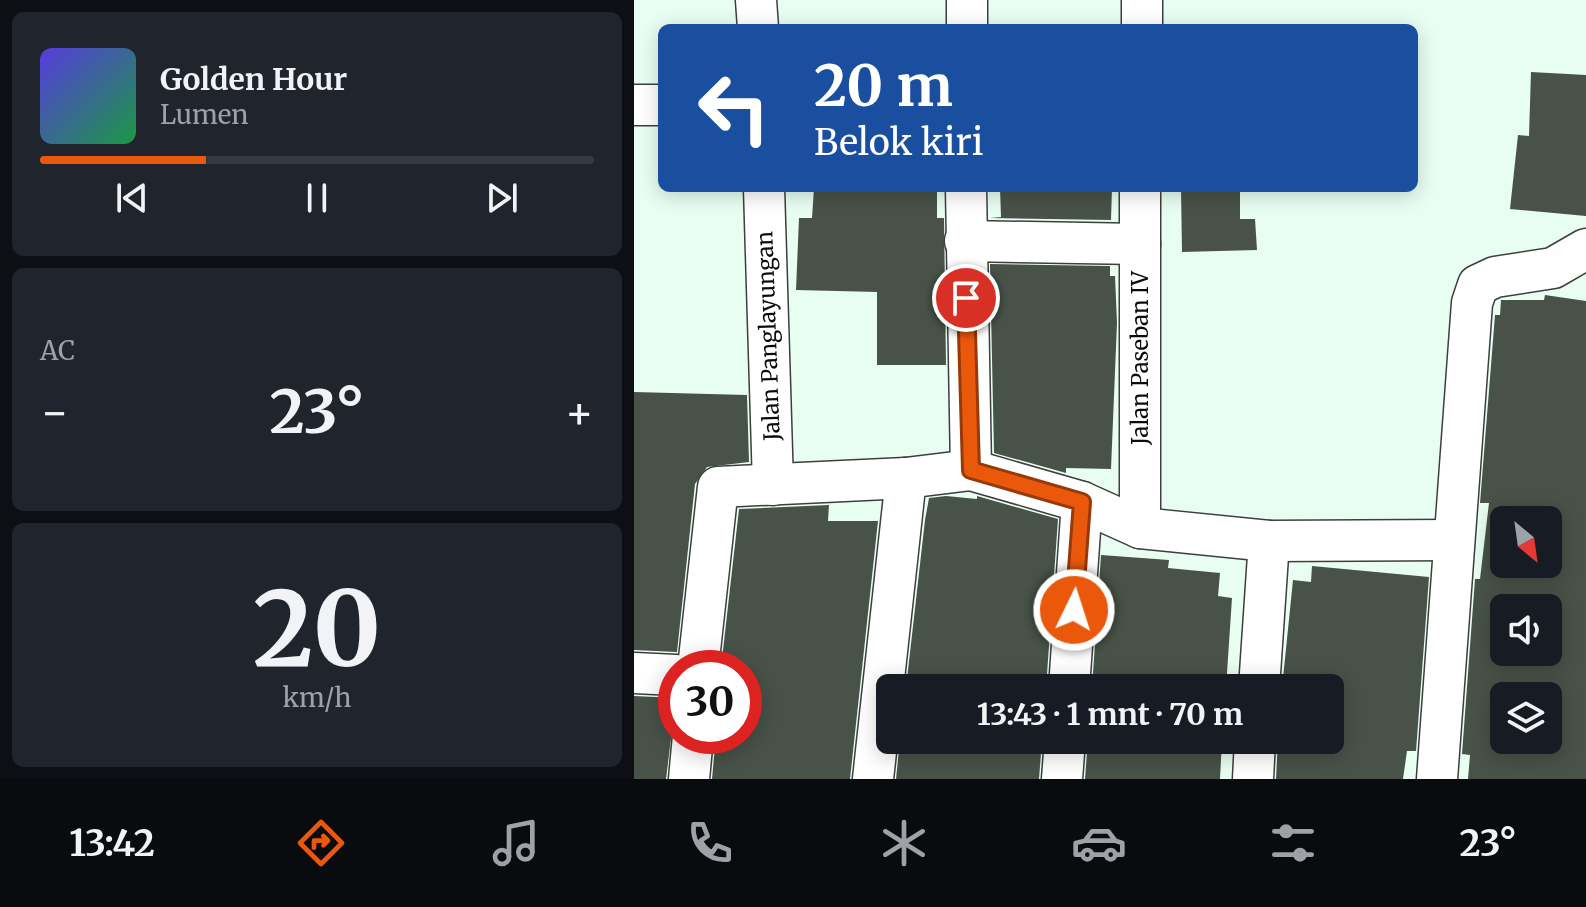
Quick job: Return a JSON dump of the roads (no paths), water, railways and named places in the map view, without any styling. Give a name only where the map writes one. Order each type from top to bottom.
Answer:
[{"type":"street","points":[[756,0],[758,24]]},
{"type":"street","points":[[967,0],[967,24]]},
{"type":"street","points":[[1142,0],[1142,24]]},
{"type":"street","points":[[634,105],[658,105]]},
{"type":"street","name":"Jalan Panglayungan","points":[[764,192],[773,485]]},
{"type":"street","points":[[966,192],[971,470]]},
{"type":"street","name":"Jalan Paseban IV","points":[[1140,192],[1140,528]]},
{"type":"street","points":[[965,241],[1140,244]]},
{"type":"street","points":[[1437,779],[1472,303],[1478,285],[1495,277],[1553,268],[1586,249]]},
{"type":"street","points":[[700,650],[718,487],[906,478],[971,470],[1082,502],[1140,528],[1269,541],[1453,540]]},
{"type":"street","points":[[873,779],[906,478]]},
{"type":"street","points":[[1070,674],[1082,502]]},
{"type":"street","points":[[1260,674],[1269,541]]},
{"type":"street","points":[[634,673],[658,674]]},
{"type":"street","points":[[689,779],[691,754]]},
{"type":"street","points":[[1062,779],[1064,754]]},
{"type":"street","points":[[1253,779],[1254,754]]}]
